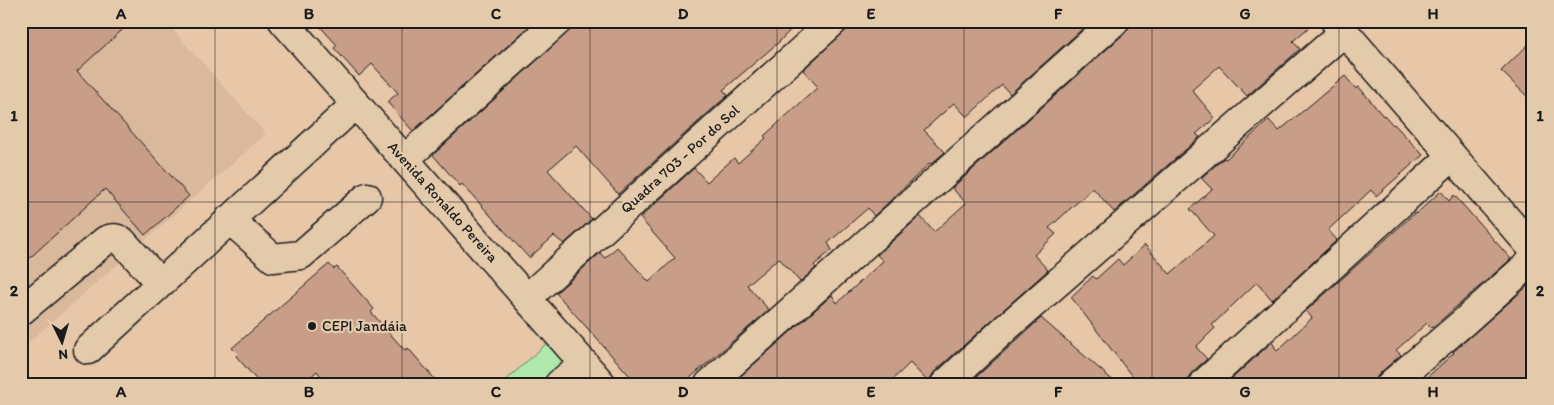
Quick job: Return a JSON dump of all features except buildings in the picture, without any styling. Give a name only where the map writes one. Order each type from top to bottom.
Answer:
[{"type":"street","points":[[405,159],[558,21]]},
{"type":"street","name":"Quadra 703 - Por do Sol","points":[[527,298],[834,21]]},
{"type":"street","points":[[709,384],[1115,21]]},
{"type":"street","name":"Avenida Ronaldo Pereira","points":[[286,22],[602,384]]},
{"type":"street","points":[[945,384],[1339,26],[1533,249]]},
{"type":"street","points":[[88,350],[356,104]]},
{"type":"street","points":[[1203,384],[1452,156]]},
{"type":"street","points":[[229,220],[273,258],[300,255],[367,197]]},
{"type":"street","points":[[21,311],[111,238],[122,241],[160,283]]},
{"type":"street","points":[[1391,384],[1466,321],[1533,260]]},
{"type":"street","points":[[560,384],[584,363]]},
{"type":"shaded area","points":[[21,21],[165,21],[266,134],[21,349]]},
{"type":"green space","points":[[558,333],[601,384],[502,384]]},
{"type":"place","name":"CEPI Jandáia","points":[[312,326]]}]
